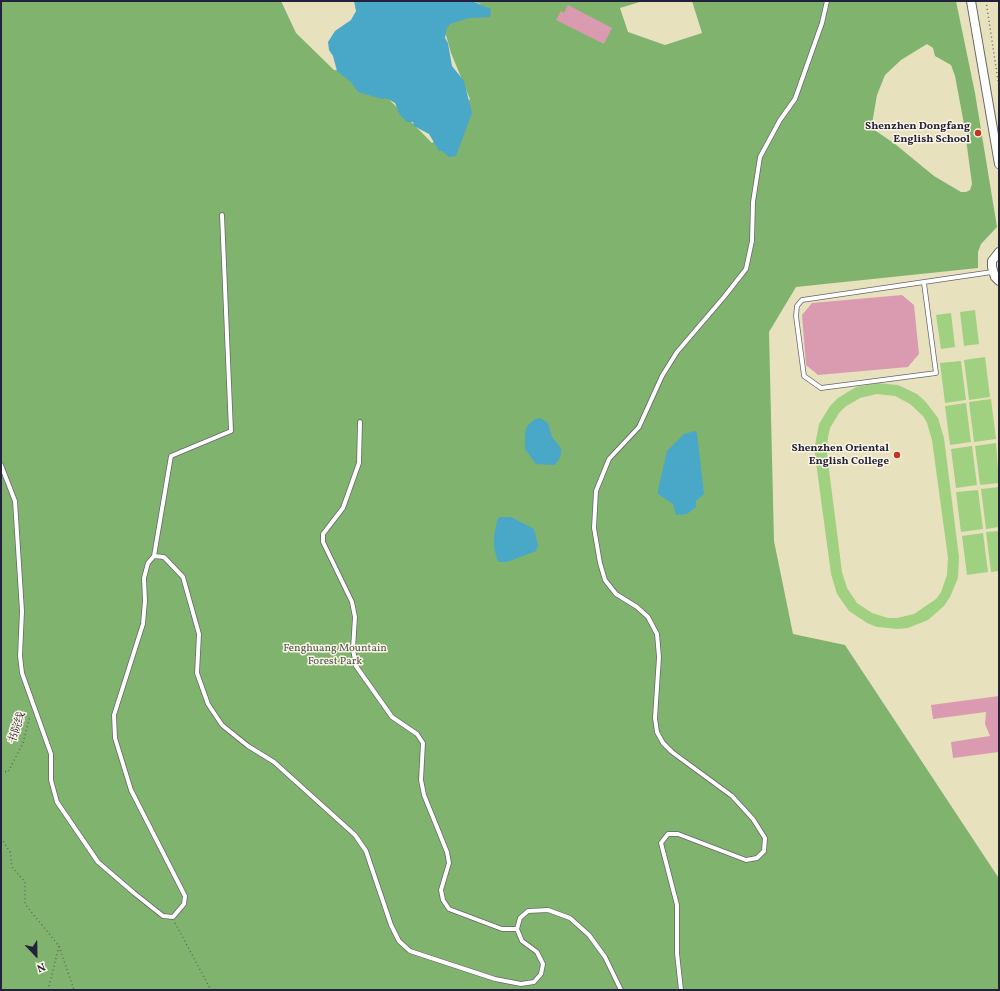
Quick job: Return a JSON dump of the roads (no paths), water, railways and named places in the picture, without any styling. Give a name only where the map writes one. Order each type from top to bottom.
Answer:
[{"type":"street","points":[[971,1],[999,164]]},
{"type":"street","points":[[999,252],[992,261],[992,272],[999,281]]},
{"type":"lane","points":[[681,990],[677,953],[677,905],[661,842],[668,834],[678,834],[746,860],[757,858],[764,851],[765,838],[753,819],[732,796],[672,752],[663,744],[657,732],[655,711],[659,656],[657,634],[648,617],[637,607],[616,594],[605,580],[600,563],[594,528],[596,491],[609,459],[640,427],[662,376],[677,352],[746,269],[752,241],[753,202],[760,157],[780,120],[795,99],[822,23],[827,1]]},
{"type":"lane","points":[[1,465],[16,501],[22,611],[20,656],[22,673],[51,754],[51,780],[57,802],[98,862],[163,916],[173,918],[184,904],[185,896],[130,790],[115,738],[114,715],[142,624],[145,601],[144,578],[148,563],[154,556],[171,456],[231,431],[222,215]]},
{"type":"lane","points":[[924,283],[936,373],[821,388],[804,376],[796,316],[797,306],[802,300],[992,272]]},
{"type":"lane","points":[[360,422],[359,463],[343,508],[323,534],[323,542],[352,602],[355,617],[353,650],[356,666],[392,717],[416,734],[422,743],[421,780],[424,795],[447,852],[449,863],[441,890],[443,900],[449,909],[502,929],[517,929]]},
{"type":"lane","points":[[154,556],[164,557],[183,577],[198,634],[197,673],[208,704],[222,725],[248,746],[274,762],[355,835],[366,850],[391,925],[399,941],[410,950],[495,979],[522,984],[534,982],[541,974],[542,964],[537,952],[522,941],[517,929],[520,918],[528,911],[548,910],[570,918],[588,935],[605,957],[621,990]]},
{"type":"water","points":[[354,1],[472,1],[491,9],[490,17],[469,18],[450,24],[447,28],[445,38],[448,43],[452,66],[464,81],[472,113],[456,156],[449,157],[442,151],[439,151],[429,134],[414,126],[413,122],[407,122],[400,115],[395,103],[386,98],[382,99],[358,92],[351,82],[337,71],[333,56],[329,50],[328,42],[335,31],[351,20],[356,11]]},
{"type":"water","points":[[540,418],[548,423],[552,437],[561,448],[559,460],[554,465],[536,464],[525,449],[525,435],[527,426],[535,419]]},
{"type":"water","points":[[695,431],[697,433],[704,494],[696,501],[696,507],[687,514],[676,515],[673,504],[658,494],[658,490],[667,451],[684,434]]},
{"type":"water","points":[[499,517],[511,517],[534,529],[538,545],[536,551],[507,562],[498,562],[494,548],[494,536]]},
{"type":"place","name":"Shenzhen Dongfang English School","points":[[978,133]]},
{"type":"place","name":"Shenzhen Oriental English College","points":[[897,455]]},
{"type":"park label","name":"Fenghuang Mountain Forest Park","points":[[335,655]]}]
